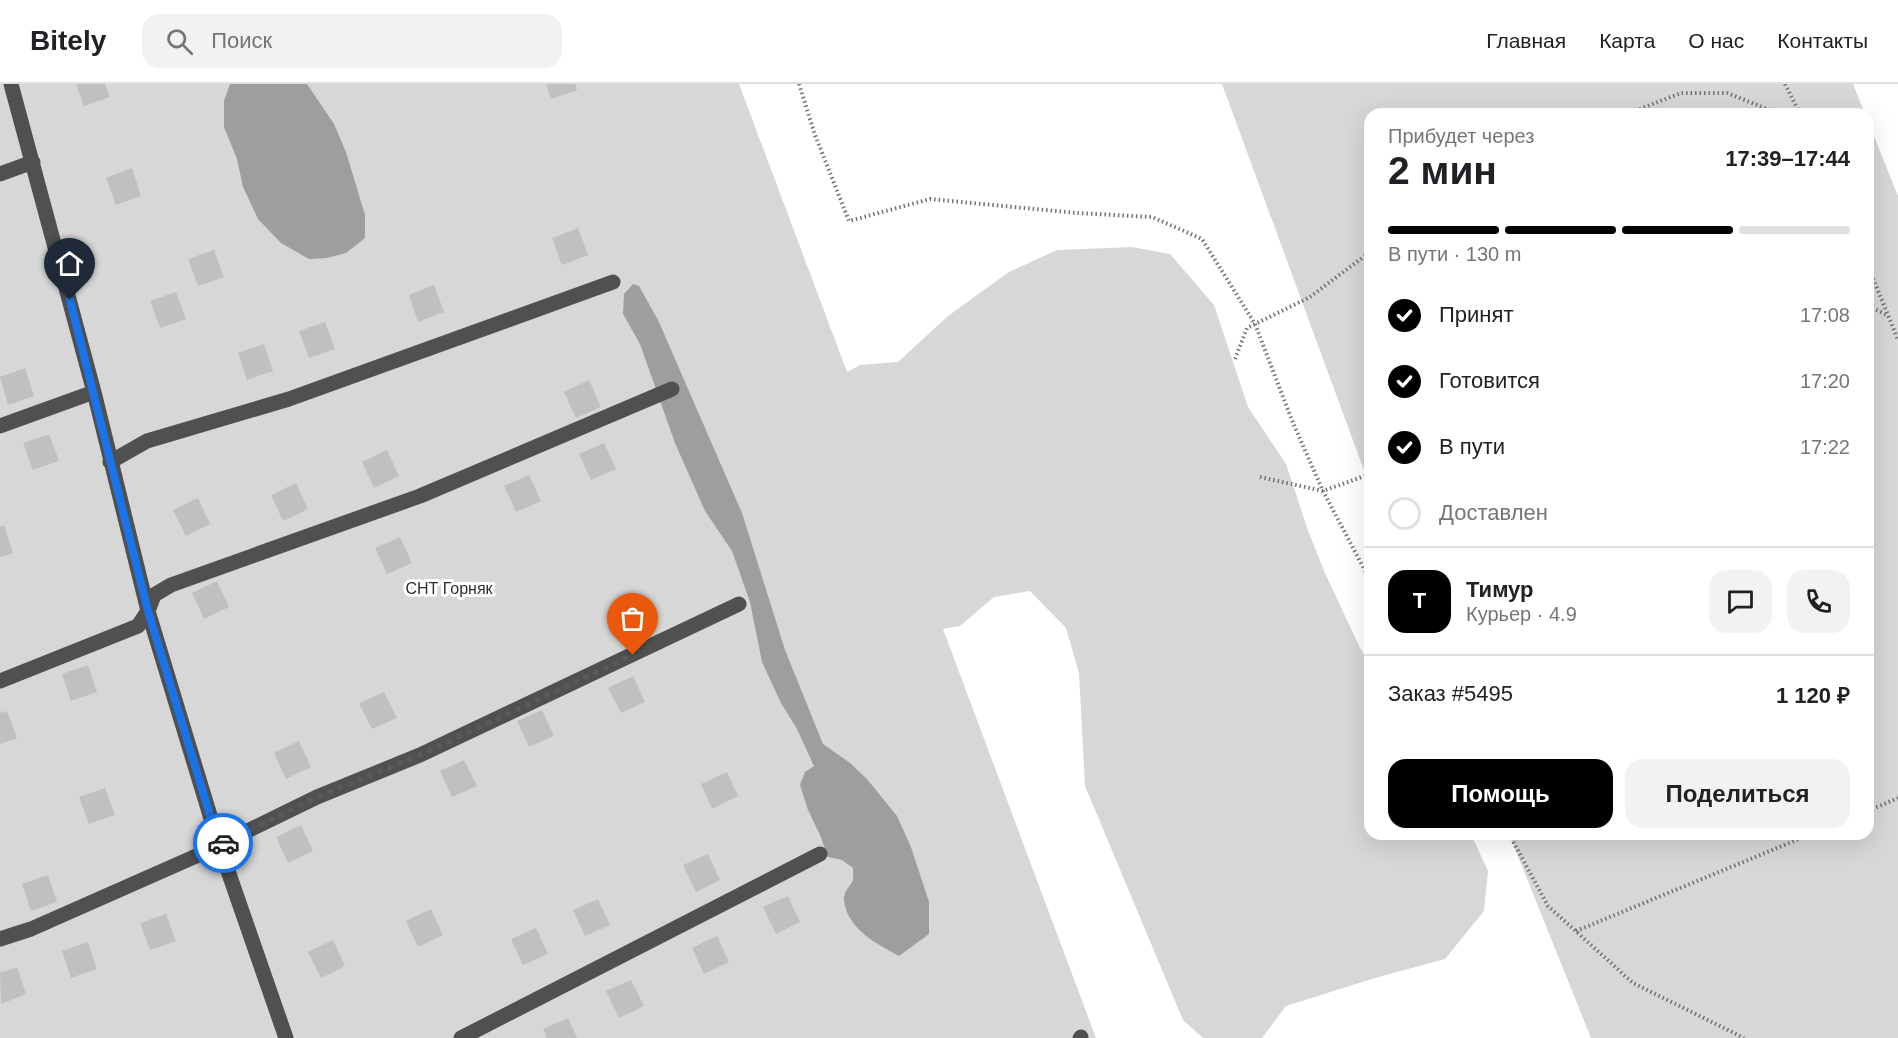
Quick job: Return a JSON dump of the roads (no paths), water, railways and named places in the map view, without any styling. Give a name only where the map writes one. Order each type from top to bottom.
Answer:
[{"type":"street","points":[[11,84],[94,392],[148,611],[219,845],[286,1038]]},
{"type":"street","points":[[0,174],[33,162]]},
{"type":"street","points":[[110,462],[147,441],[289,399],[613,282]]},
{"type":"street","points":[[0,681],[138,626],[148,611],[154,595],[171,585],[420,496],[672,389]]},
{"type":"street","points":[[0,426],[94,392]]},
{"type":"street","points":[[0,939],[31,929],[219,845],[317,797],[420,755],[739,604]]},
{"type":"street","points":[[461,1038],[820,854]]},
{"type":"park label","name":"СНТ Горняк","points":[[449,588]]}]
